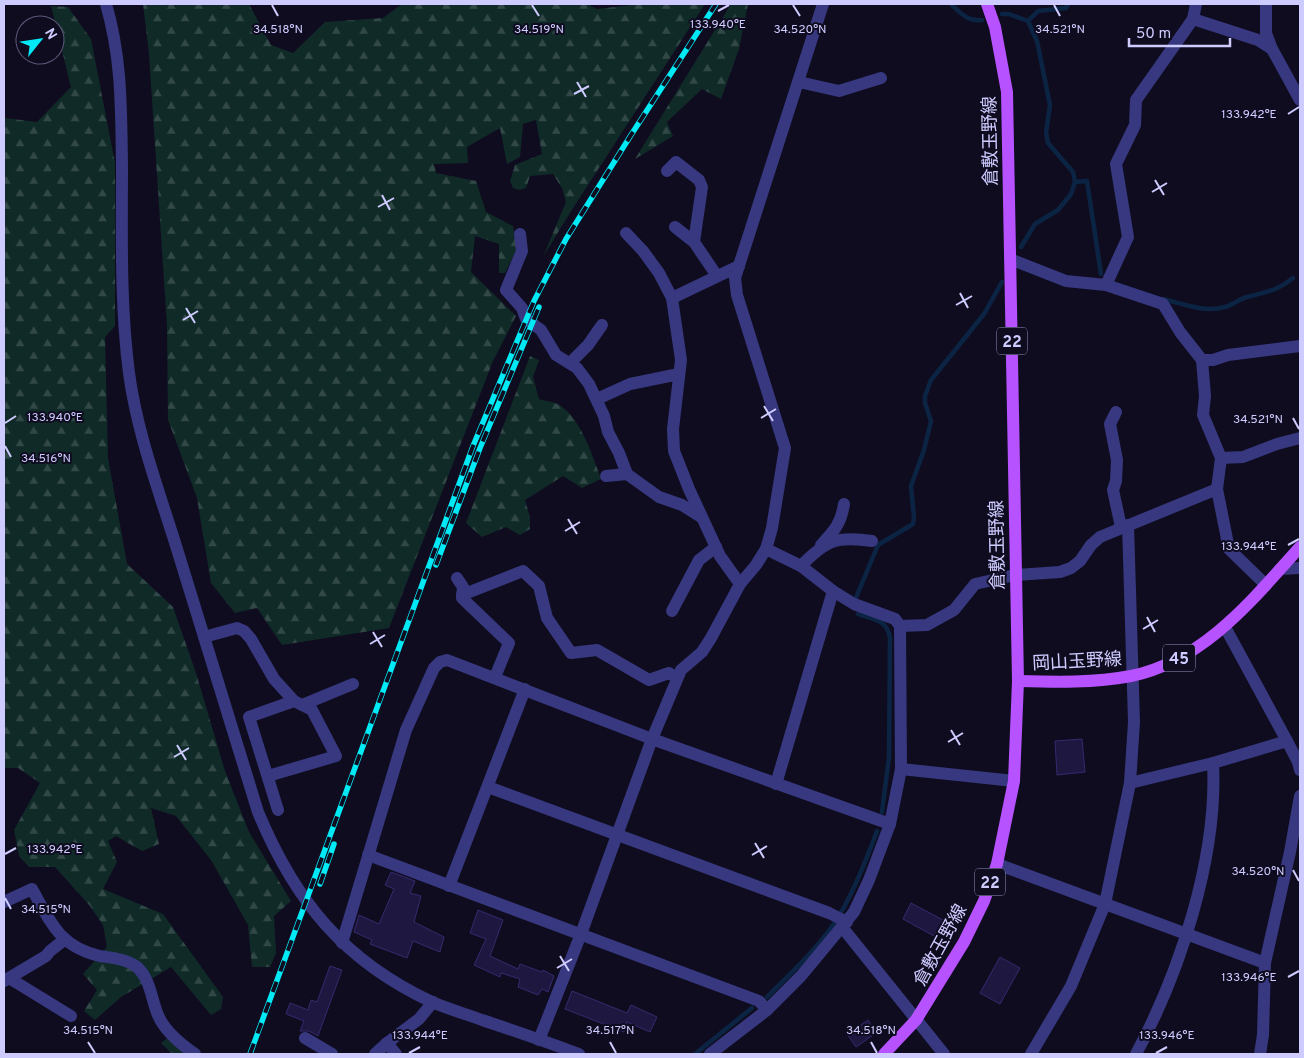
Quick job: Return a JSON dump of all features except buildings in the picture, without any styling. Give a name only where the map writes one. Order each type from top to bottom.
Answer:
[{"type":"main road","name":"倉敷玉野線","points":[[884,1054],[916,1020],[964,942],[984,901],[997,864],[1014,781],[1018,680],[1008,92],[995,27],[987,4]]},
{"type":"main road","name":"岡山玉野線","points":[[1018,680],[1102,680],[1132,676],[1167,664],[1196,649],[1224,627],[1300,547]]},
{"type":"street","points":[[106,4],[118,56],[122,91],[122,296],[129,376],[148,456],[258,812],[266,831],[282,862],[310,907],[342,943],[377,971],[433,1002],[578,1054]]},
{"type":"street","points":[[540,1040],[652,739],[681,670],[702,652],[711,638],[740,584],[756,565],[766,549],[772,528],[785,448],[737,295],[735,278],[823,4]]},
{"type":"street","points":[[1106,285],[1128,237],[1116,164],[1136,125],[1136,100],[1193,19],[1196,4]]},
{"type":"street","points":[[1266,4],[1266,33],[1272,49],[1300,100]]},
{"type":"street","points":[[1193,19],[1258,40],[1272,49]]},
{"type":"street","points":[[799,82],[839,91],[881,78]]},
{"type":"street","points":[[667,171],[676,162],[699,180],[702,187],[694,242]]},
{"type":"street","points":[[675,227],[694,242],[717,276]]},
{"type":"street","points":[[626,233],[643,251],[659,273],[672,298],[681,360],[673,429],[674,450],[716,547],[740,584]]},
{"type":"street","points":[[520,234],[522,251],[506,290],[522,308],[526,320],[541,330],[556,355],[577,368],[589,384],[604,416],[608,432],[620,453],[627,474],[659,497],[682,505],[702,518]]},
{"type":"street","points":[[1010,259],[1066,281],[1106,285],[1163,304],[1180,332],[1202,360],[1205,396],[1203,415],[1221,458],[1217,489],[1229,549],[1266,584]]},
{"type":"street","points":[[672,298],[740,266]]},
{"type":"street","points":[[570,363],[588,345],[602,325]]},
{"type":"street","points":[[1202,360],[1214,360],[1228,355],[1300,346]]},
{"type":"street","points":[[597,399],[630,384],[679,374]]},
{"type":"street","points":[[1031,1054],[1071,986],[1105,904],[1130,782],[1134,722],[1124,526],[1112,490],[1116,481],[1117,460],[1110,424],[1116,412]]},
{"type":"street","points":[[1221,458],[1243,456],[1300,438]]},
{"type":"street","points":[[606,476],[627,474]]},
{"type":"street","points":[[900,626],[926,625],[954,610],[975,584],[1015,575],[1060,572],[1071,568],[1080,561],[1090,545],[1100,537],[1217,489]]},
{"type":"street","points":[[802,566],[836,529],[842,518],[844,504]]},
{"type":"street","points":[[818,549],[833,541],[852,538],[872,541]]},
{"type":"street","points":[[672,610],[700,560],[716,547]]},
{"type":"street","points":[[710,1054],[767,1010],[801,976],[854,912],[869,880],[890,824],[901,769],[900,626],[895,619],[854,604],[833,591],[802,566],[766,549]]},
{"type":"street","points":[[1280,569],[1300,568]]},
{"type":"street","points":[[462,595],[523,571],[539,586],[547,618],[571,653],[596,650],[649,680],[669,673],[678,678]]},
{"type":"street","points":[[457,578],[463,587],[462,598],[509,643],[495,677]]},
{"type":"street","points":[[776,784],[833,591]]},
{"type":"street","points":[[1224,627],[1287,741],[1300,770]]},
{"type":"street","points":[[204,637],[237,628],[244,631],[251,639],[274,679],[298,703],[312,710],[336,756],[268,776]]},
{"type":"street","points":[[342,943],[406,730],[434,668],[440,662],[447,660],[652,739],[890,824]]},
{"type":"street","points":[[278,810],[249,717],[353,684]]},
{"type":"street","points":[[449,886],[525,689]]},
{"type":"street","points":[[1130,782],[1213,763],[1287,741]]},
{"type":"street","points":[[1136,1054],[1151,1026],[1187,934],[1209,840],[1215,791],[1213,763]]},
{"type":"street","points":[[901,769],[1014,781]]},
{"type":"street","points":[[488,787],[829,912],[845,924],[916,1020],[944,1054]]},
{"type":"street","points":[[1260,1054],[1263,1035],[1265,963],[1290,852],[1300,796]]},
{"type":"street","points":[[368,855],[759,1001],[767,1010]]},
{"type":"street","points":[[997,864],[1265,963]]},
{"type":"street","points":[[4,902],[32,889],[44,912],[64,940],[85,952],[126,961],[136,967],[147,980],[159,1017],[169,1031],[195,1054]]},
{"type":"street","points":[[6,980],[46,956],[50,950],[64,940]]},
{"type":"street","points":[[6,980],[71,1016]]},
{"type":"street","points":[[375,1054],[419,1019],[433,1002]]},
{"type":"street","points":[[305,1038],[332,1054]]},
{"type":"street","points":[[387,1043],[396,1054]]},
{"type":"green space","points":[[143,4],[249,4],[271,45],[293,53],[325,22],[383,18],[402,4],[587,4],[597,9],[634,4],[705,4],[543,257],[566,202],[562,188],[553,174],[530,176],[526,188],[519,190],[513,188],[510,181],[515,165],[542,154],[536,120],[523,124],[520,157],[507,164],[500,128],[467,147],[468,163],[434,164],[436,173],[476,181],[486,212],[513,226],[517,249],[505,273],[499,273],[499,244],[475,236],[471,272],[516,316],[493,361],[389,628],[282,645],[257,608],[235,613],[211,583],[197,498],[168,420],[167,326],[149,54]]},
{"type":"green space","points":[[731,4],[748,4],[739,49],[721,99],[702,89],[667,122],[673,136],[635,159]]},
{"type":"green space","points":[[51,6],[68,7],[91,39],[115,163],[115,326],[105,337],[108,458],[127,564],[173,607],[196,673],[225,771],[249,832],[291,901],[274,916],[276,953],[270,967],[252,967],[248,925],[211,860],[176,816],[151,808],[159,844],[142,851],[116,836],[108,841],[117,862],[103,889],[163,914],[223,997],[221,1009],[211,1015],[171,967],[121,997],[95,1020],[84,1011],[97,990],[83,974],[107,947],[103,925],[90,906],[55,867],[29,867],[19,856],[14,830],[40,783],[18,768],[4,768],[4,118],[37,122],[71,87],[65,63],[65,15],[53,15]]},
{"type":"green space","points":[[530,356],[539,360],[533,377],[539,399],[555,403],[564,408],[578,425],[601,479],[582,488],[563,476],[525,500],[530,517],[530,529],[520,535],[506,527],[482,537],[466,523]]},
{"type":"green space","points":[[169,1037],[189,1054],[172,1054],[161,1043]]},
{"type":"waterway","points":[[951,4],[968,18],[982,20]]},
{"type":"waterway","points":[[1021,247],[1035,224],[1058,210],[1071,194],[1075,182],[1073,172],[1048,143],[1046,133],[1050,105],[1037,41],[1028,21],[1038,11],[1066,8],[1068,4]]},
{"type":"waterway","points":[[1002,14],[1009,14],[1028,21]]},
{"type":"waterway","points":[[1075,182],[1087,181],[1101,274]]},
{"type":"waterway","points":[[1163,299],[1194,307],[1217,309],[1276,288],[1293,278]]},
{"type":"waterway","points":[[855,600],[878,545],[913,524],[911,486],[924,450],[931,421],[925,403],[925,396],[931,380],[984,314],[1002,282]]},
{"type":"waterway","points":[[858,614],[879,621],[886,627],[890,638],[889,757],[882,812]]},
{"type":"waterway","points":[[767,997],[808,956],[835,921],[848,900],[877,831]]},
{"type":"waterway","points":[[695,1054],[752,1008]]},
{"type":"railway","points":[[250,1054],[473,446],[534,301],[566,239],[716,4]]},
{"type":"railway","points":[[436,565],[480,448],[539,307]]},
{"type":"railway","points":[[320,884],[334,844]]}]
